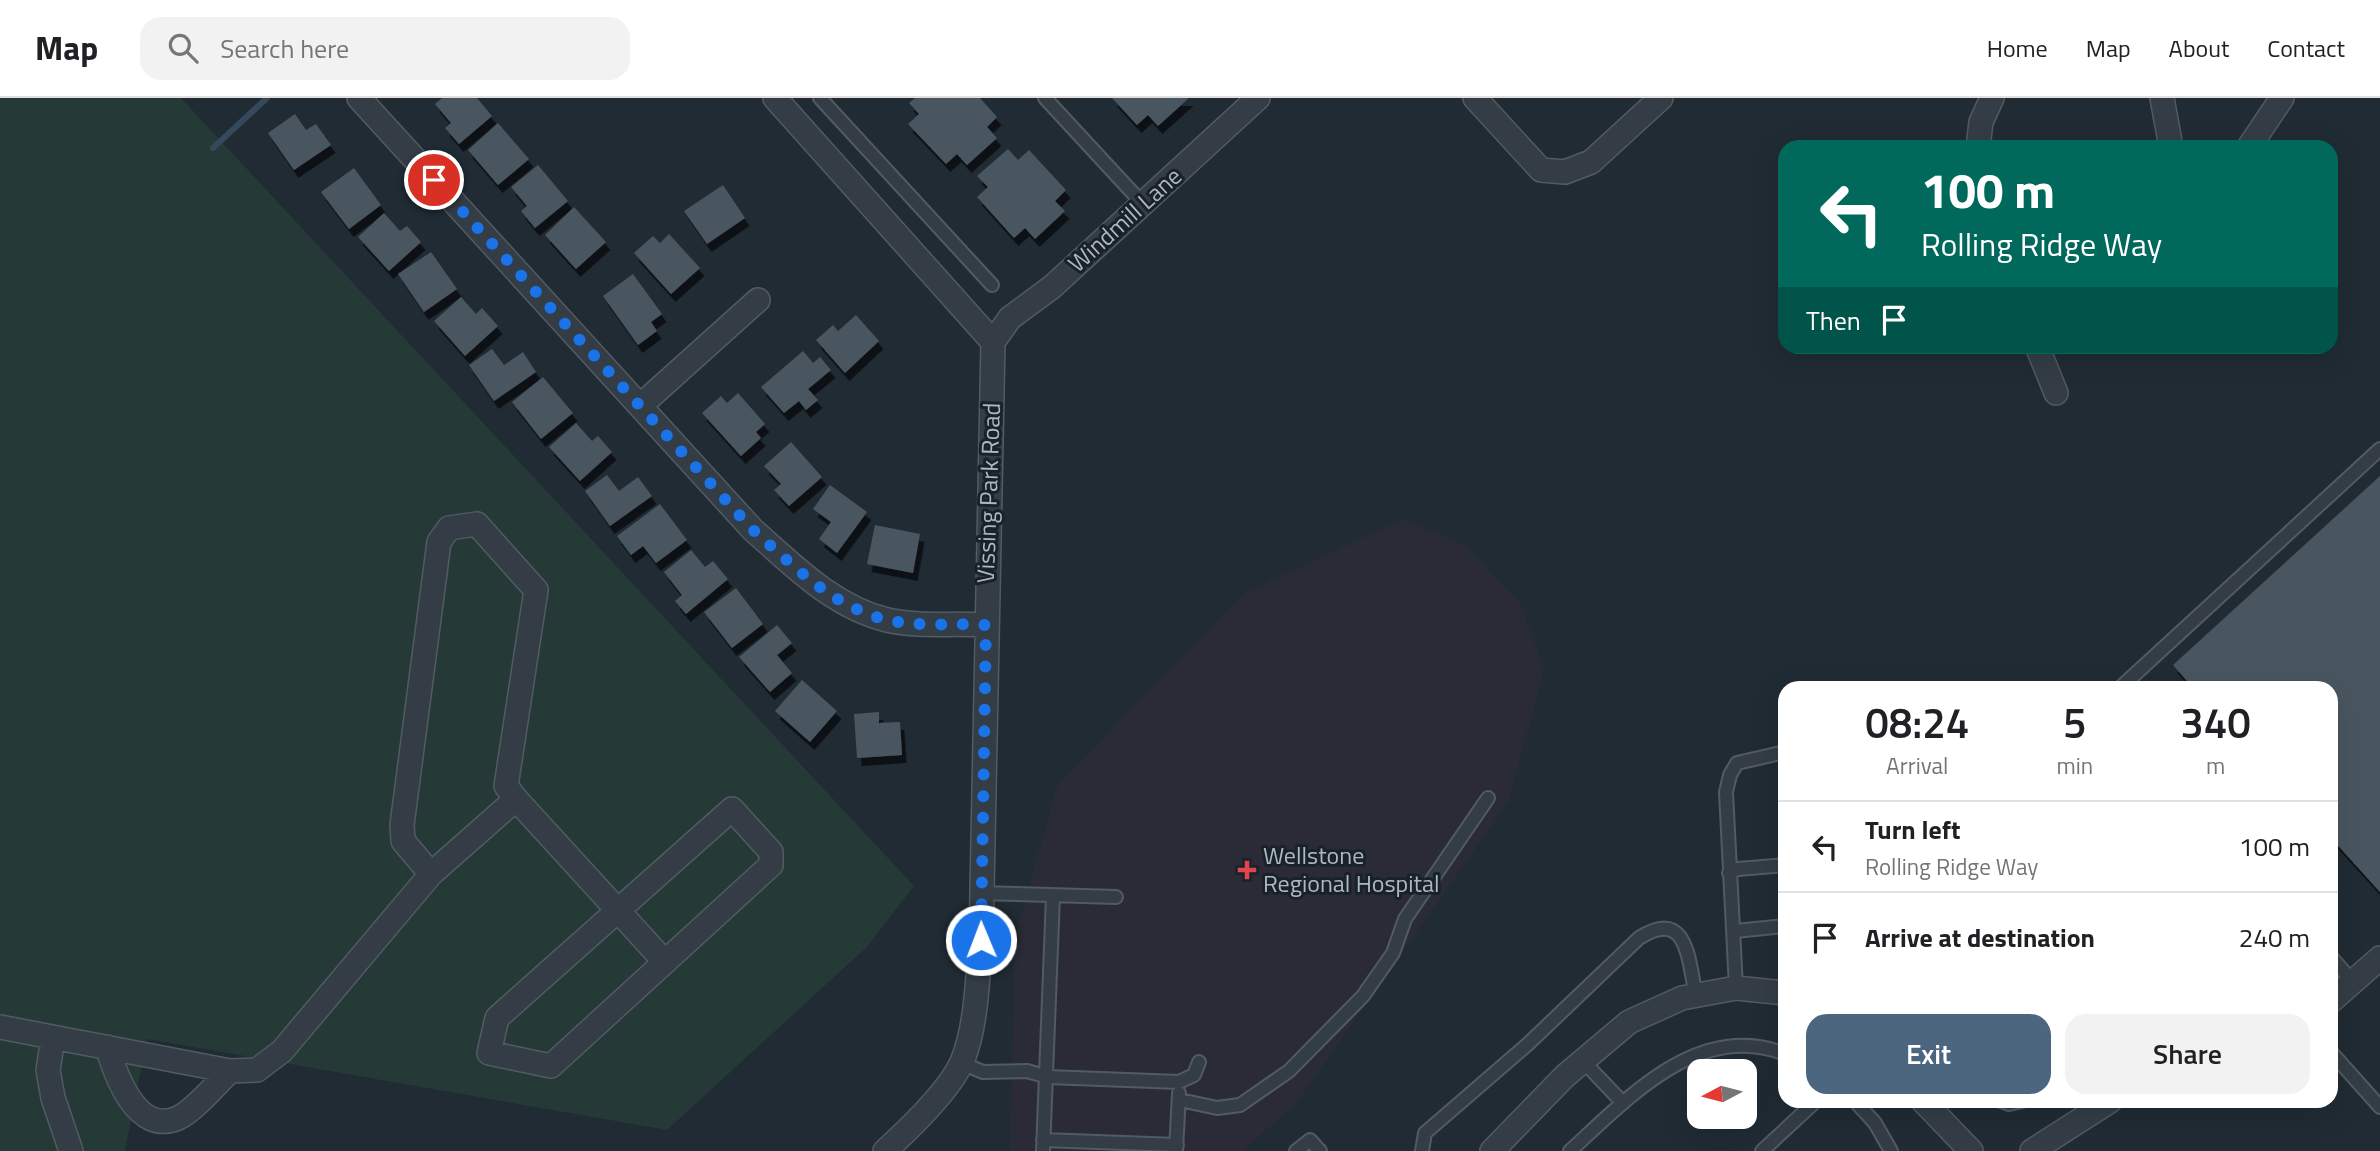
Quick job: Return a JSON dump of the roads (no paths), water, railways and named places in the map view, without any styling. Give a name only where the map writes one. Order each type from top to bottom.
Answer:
[{"type":"street","points":[[359,98],[753,530],[839,601],[890,620],[986,625]]},
{"type":"street","points":[[775,98],[993,342]]},
{"type":"street","name":"Windmill Lane","points":[[993,342],[1010,318],[1052,287],[1258,98]]},
{"type":"street","points":[[1475,98],[1541,170],[1565,172],[1591,162],[1661,98]]},
{"type":"street","points":[[1979,140],[1981,122],[1992,98]]},
{"type":"street","points":[[2162,98],[2170,140]]},
{"type":"street","points":[[2254,140],[2282,98]]},
{"type":"street","points":[[640,406],[758,300]]},
{"type":"street","name":"Vissing Park Road","points":[[885,1151],[918,1121],[961,1063],[973,1018],[981,940],[993,342]]},
{"type":"street","points":[[2040,354],[2056,393]]},
{"type":"street","points":[[431,874],[403,841],[402,825],[439,542],[449,528],[477,524],[536,590],[506,786],[664,961]]},
{"type":"street","points":[[0,1027],[230,1071],[257,1070],[282,1051],[431,874],[516,799]]},
{"type":"street","points":[[732,809],[771,852],[771,865],[664,961],[551,1066],[489,1053],[497,1018],[732,809]]},
{"type":"street","points":[[2338,996],[2380,958]]},
{"type":"street","points":[[1492,1151],[1583,1061],[1629,1022],[1682,998],[1696,995],[1736,988],[1778,992]]},
{"type":"street","points":[[54,1037],[48,1070],[53,1098],[71,1151]]},
{"type":"street","points":[[107,1047],[117,1079],[130,1101],[155,1119],[166,1121],[180,1117],[230,1071]]},
{"type":"street","points":[[1930,1108],[1971,1151]]},
{"type":"street","points":[[2032,1151],[2099,1108]]},
{"type":"lane","points":[[820,98],[992,285]]},
{"type":"lane","points":[[1045,98],[1143,204]]},
{"type":"lane","points":[[2128,681],[2380,449]]},
{"type":"lane","points":[[1736,988],[1726,792],[1730,775],[1737,763],[1778,754]]},
{"type":"lane","points":[[1180,1100],[1217,1108],[1240,1105],[1289,1071],[1363,996],[1393,953],[1405,919],[1488,798]]},
{"type":"lane","points":[[1730,873],[1738,869],[1778,866]]},
{"type":"lane","points":[[980,893],[1116,897]]},
{"type":"lane","points":[[1053,895],[1048,1077],[1043,1146],[1176,1148],[1180,1100],[1178,1082]]},
{"type":"lane","points":[[1422,1151],[1425,1133],[1528,1044],[1639,938],[1657,927],[1671,929],[1683,939],[1696,995]]},
{"type":"lane","points":[[1735,931],[1778,927]]},
{"type":"lane","points":[[2338,965],[2353,982]]},
{"type":"lane","points":[[1570,1151],[1623,1103],[1689,1057],[1718,1047],[1748,1043],[1778,1052]]},
{"type":"lane","points":[[2338,1060],[2380,1107]]},
{"type":"lane","points":[[1583,1061],[1623,1103]]},
{"type":"lane","points":[[961,1063],[983,1072],[1027,1071],[1048,1077],[1178,1082],[1194,1075],[1199,1062]]},
{"type":"lane","points":[[1762,1151],[1808,1108]]},
{"type":"lane","points":[[1861,1108],[1875,1123],[1891,1151]]},
{"type":"lane","points":[[1296,1151],[1310,1140],[1320,1151]]},
{"type":"waterway","points":[[213,148],[267,98]]},
{"type":"place","name":"Wellstone Regional Hospital","points":[[1247,870]]}]
